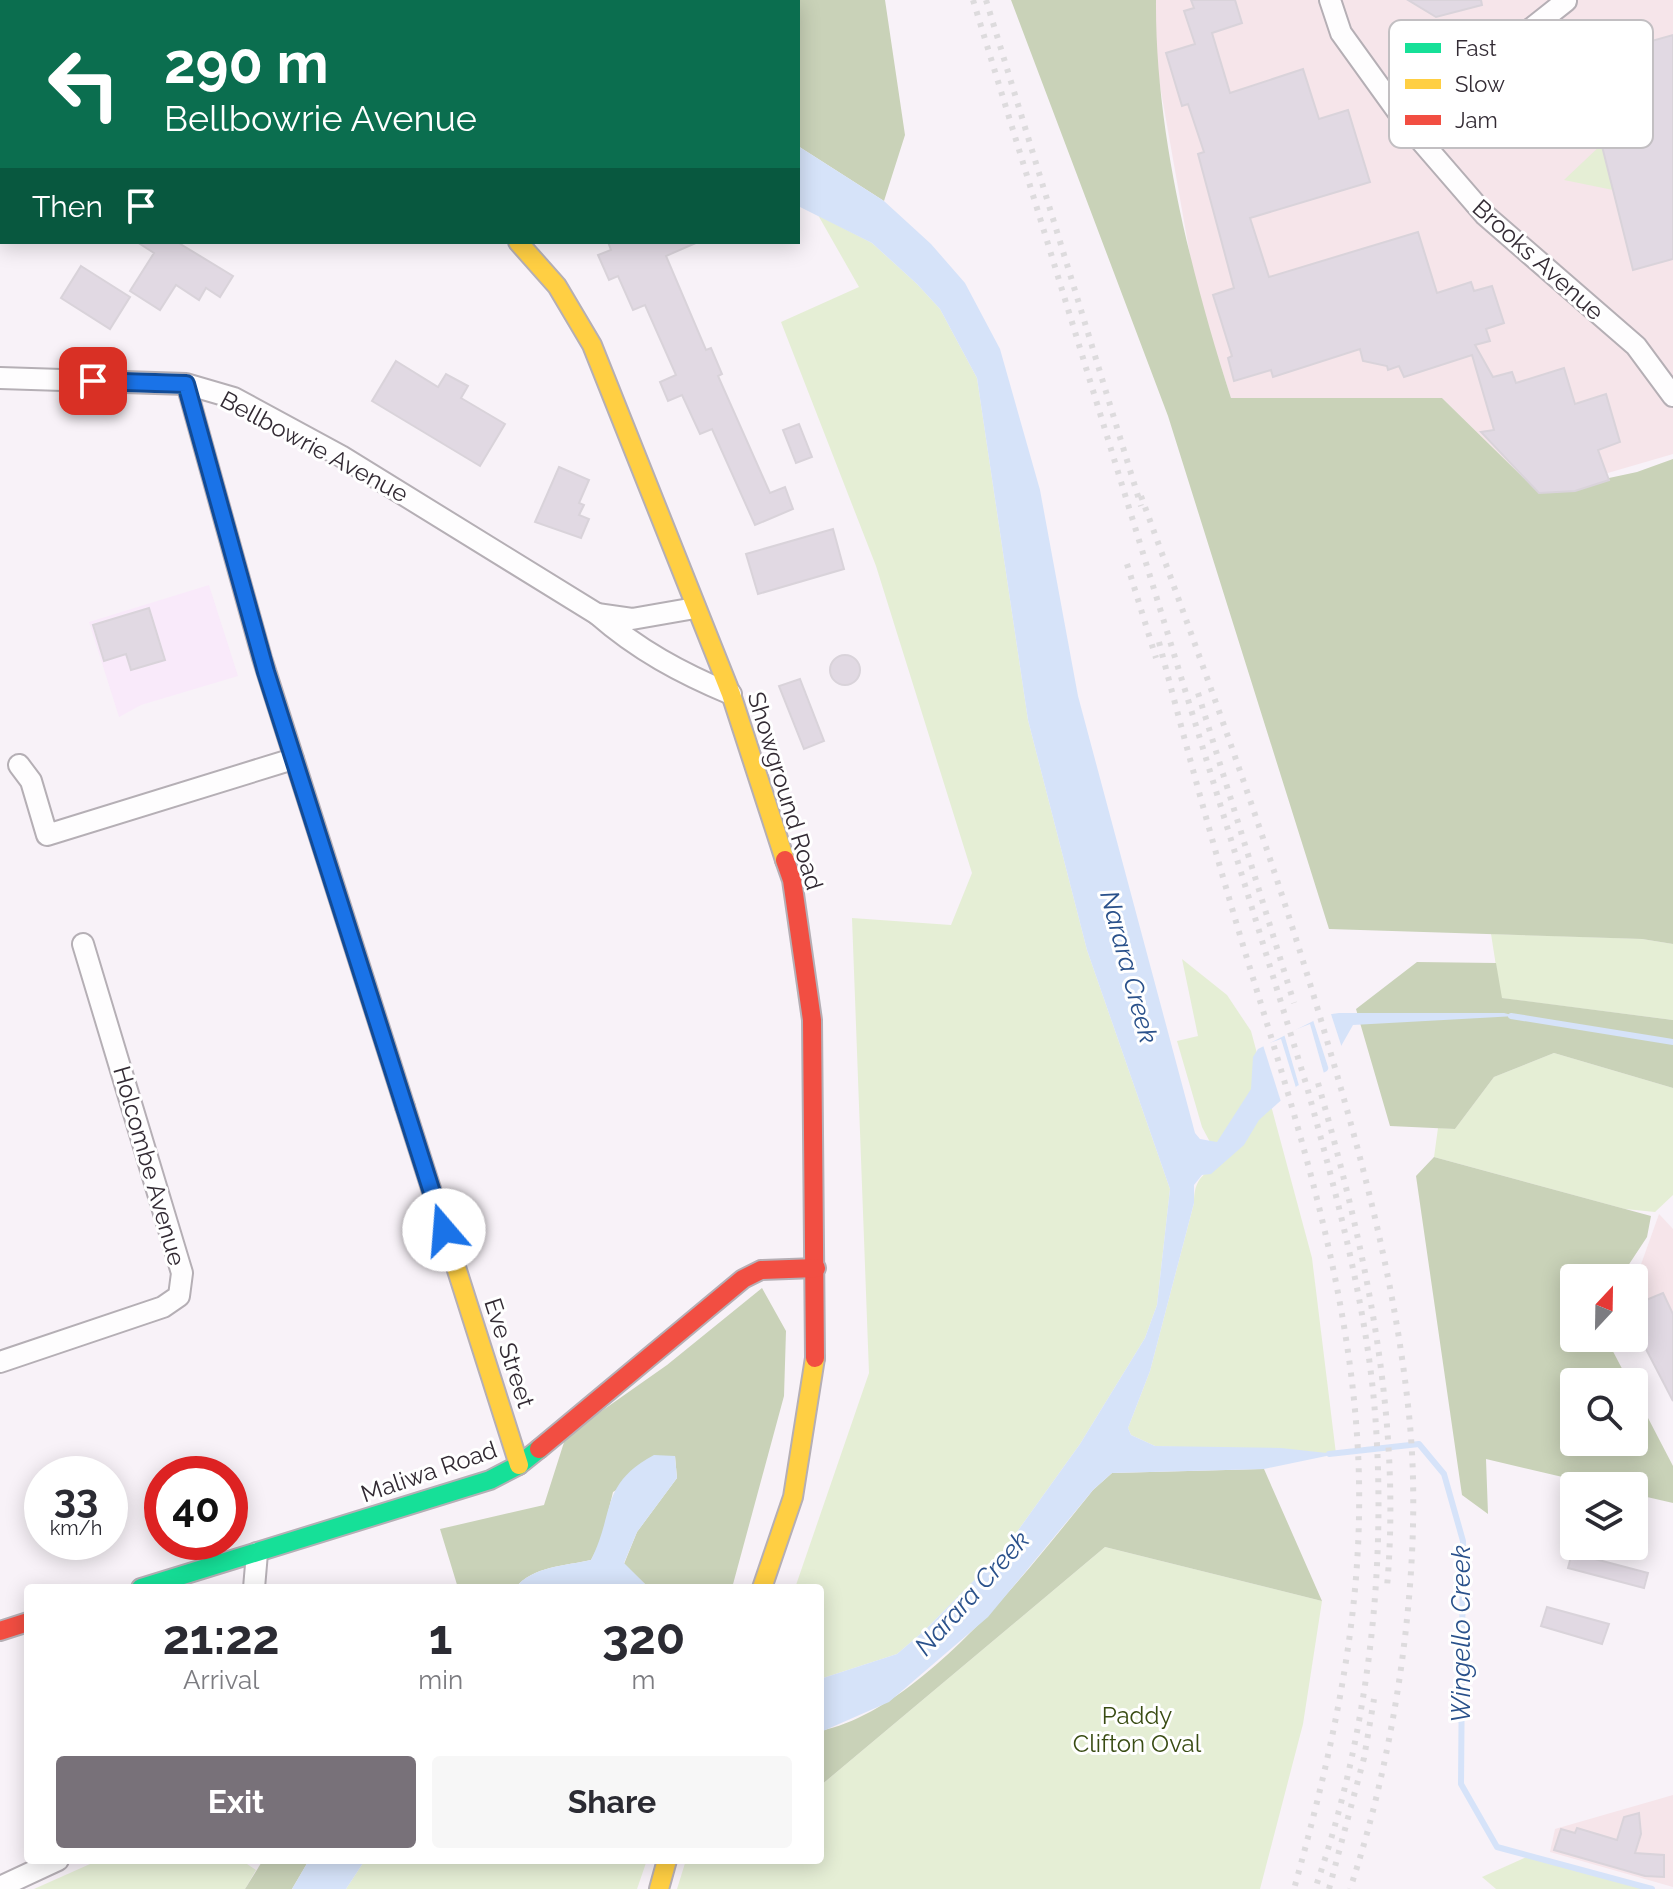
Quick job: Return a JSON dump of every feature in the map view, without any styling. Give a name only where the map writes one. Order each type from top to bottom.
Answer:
[{"type":"street","name":"Brooks Avenue","points":[[1330,0],[1341,33],[1389,100]]},
{"type":"street","points":[[1542,20],[1566,1]]},
{"type":"street","name":"Brooks Avenue","points":[[1427,148],[1505,236],[1636,346],[1673,396]]},
{"type":"street","name":"Showground Road","points":[[520,244],[557,286],[592,345],[731,694],[792,880],[812,1020],[815,1372],[807,1434],[793,1497],[763,1584]]},
{"type":"street","name":"Bellbowrie Avenue","points":[[0,378],[186,384],[234,398],[341,456],[597,614],[629,642],[682,673],[731,694]]},
{"type":"street","name":"Eve Street","points":[[186,384],[293,759],[519,1465]]},
{"type":"street","name":"Bellbowrie Avenue","points":[[597,614],[632,619],[695,608]]},
{"type":"street","points":[[19,765],[31,781],[47,835],[293,759]]},
{"type":"street","name":"Holcombe Avenue","points":[[0,1362],[163,1307],[179,1296],[182,1273],[83,944]]},
{"type":"street","name":"Maliwa Road","points":[[154,1584],[490,1480],[519,1465],[743,1279],[761,1270],[816,1268]]},
{"type":"street","points":[[254,1584],[257,1553]]},
{"type":"street","points":[[0,1631],[24,1623]]},
{"type":"street","points":[[0,1887],[49,1864]]},
{"type":"street","points":[[659,1889],[666,1864]]},
{"type":"shaded area","points":[[1156,0],[1673,0],[1673,454],[1539,493],[1442,398],[1231,398],[1196,289],[1156,63]]},
{"type":"shaded area","points":[[209,585],[238,676],[141,705],[119,717],[89,622]]},
{"type":"shaded area","points":[[1659,1214],[1673,1229],[1673,1401],[1648,1352],[1648,1264],[1641,1264]]},
{"type":"shaded area","points":[[1673,1795],[1673,1887],[1550,1852],[1555,1829]]},
{"type":"green space","points":[[800,0],[885,0],[905,135],[884,201],[800,147]]},
{"type":"green space","points":[[1011,0],[1156,0],[1162,100],[1178,202],[1202,302],[1231,398],[1442,398],[1539,493],[1637,472],[1673,459],[1673,944],[1642,939],[1329,929],[1168,416]]},
{"type":"green space","points":[[1598,148],[1603,148],[1613,190],[1564,180]]},
{"type":"green space","points":[[818,215],[872,243],[917,284],[940,309],[977,378],[1028,720],[1087,950],[1170,1189],[1157,1305],[1145,1338],[1080,1444],[1004,1550],[925,1630],[897,1654],[824,1678],[824,1584],[796,1584],[869,1373],[852,918],[951,925],[972,873],[876,566],[781,322],[859,287]]},
{"type":"green space","points":[[1491,934],[1642,939],[1673,944],[1673,1020],[1501,998]]},
{"type":"green space","points":[[1182,959],[1227,995],[1251,1031],[1312,1258],[1336,1454],[1155,1446],[1131,1435],[1128,1428],[1150,1371],[1198,1183],[1204,1174],[1221,1163],[1202,1127],[1177,1041],[1198,1036]]},
{"type":"green space","points":[[1417,962],[1496,963],[1502,998],[1673,1020],[1673,1088],[1554,1053],[1494,1077],[1455,1129],[1390,1126],[1356,1009]]},
{"type":"green space","points":[[1554,1053],[1673,1088],[1673,1195],[1655,1212],[1625,1209],[1434,1157],[1438,1128],[1455,1129],[1494,1077]]},
{"type":"green space","points":[[1434,1157],[1651,1216],[1647,1237],[1629,1264],[1560,1264],[1560,1352],[1613,1352],[1622,1368],[1560,1368],[1560,1456],[1648,1456],[1648,1418],[1673,1466],[1673,1503],[1648,1497],[1648,1472],[1560,1472],[1560,1476],[1486,1459],[1488,1514],[1462,1495],[1416,1176]]},
{"type":"green space","points":[[762,1288],[786,1331],[784,1396],[733,1584],[645,1584],[624,1564],[637,1532],[677,1478],[675,1456],[613,1492],[601,1541],[591,1560],[540,1571],[519,1584],[457,1584],[440,1529],[544,1505],[566,1436],[667,1365]]},
{"type":"green space","points":[[1264,1469],[1322,1601],[1105,1547],[824,1783],[824,1730],[858,1718],[897,1695],[935,1666],[1006,1595],[1093,1490],[1112,1473]]},
{"type":"green space","name":"Paddy Clifton Oval","points":[[1105,1547],[1322,1601],[1303,1724],[1260,1889],[677,1889],[685,1864],[824,1864],[824,1783]]},
{"type":"green space","points":[[1529,1856],[1649,1889],[1496,1889],[1482,1877]]},
{"type":"green space","points":[[90,1864],[247,1864],[256,1870],[245,1889],[34,1889]]},
{"type":"green space","points":[[261,1864],[307,1864],[292,1889],[245,1889]]},
{"type":"green space","points":[[362,1864],[646,1864],[637,1889],[346,1889]]},
{"type":"water","name":"Narara Creek","points":[[800,147],[884,201],[931,244],[965,283],[1000,349],[1040,490],[1078,696],[1195,1133],[1200,1139],[1217,1142],[1251,1089],[1253,1057],[1258,1049],[1325,1015],[1504,1013],[1516,1016],[1353,1025],[1327,1071],[1297,1086],[1259,1120],[1244,1145],[1211,1174],[1202,1175],[1194,1185],[1194,1203],[1150,1371],[1128,1428],[1131,1435],[1155,1446],[1281,1448],[1336,1454],[1264,1469],[1112,1473],[1093,1490],[988,1617],[889,1702],[824,1731],[824,1678],[897,1654],[925,1630],[1004,1550],[1080,1444],[1145,1338],[1157,1305],[1170,1189],[1087,950],[1028,720],[977,378],[940,309],[872,243],[800,207]]},
{"type":"water","points":[[654,1455],[675,1456],[677,1478],[637,1532],[624,1563],[645,1584],[519,1584],[540,1571],[591,1560],[611,1500],[625,1477]]},
{"type":"water","points":[[307,1864],[362,1864],[346,1889],[292,1889]]},
{"type":"pier","points":[[1330,1011],[1343,1051],[1330,1073],[1312,1017]]},
{"type":"pier","points":[[1310,1024],[1325,1077],[1300,1089],[1284,1034]]},
{"type":"pier","points":[[1281,1039],[1297,1091],[1282,1105],[1263,1045]]},
{"type":"building","points":[[1191,0],[1235,0],[1242,23],[1212,33],[1230,93],[1303,69],[1319,119],[1348,110],[1370,182],[1250,218],[1269,277],[1418,232],[1437,293],[1471,282],[1474,291],[1492,286],[1504,323],[1486,329],[1490,341],[1475,345],[1493,377],[1512,372],[1516,383],[1564,368],[1575,404],[1606,394],[1620,442],[1598,450],[1609,480],[1575,491],[1539,493],[1481,432],[1494,430],[1472,355],[1404,377],[1399,366],[1388,370],[1387,366],[1363,361],[1360,349],[1273,377],[1271,370],[1234,381],[1228,358],[1232,356],[1213,295],[1234,288],[1198,154],[1204,152],[1188,104],[1182,106],[1166,53],[1195,44],[1184,11],[1194,8]]},
{"type":"building","points":[[1408,0],[1481,0],[1482,5],[1436,17]]},
{"type":"building","points":[[1673,35],[1673,259],[1633,270],[1602,148],[1653,148],[1653,41]]},
{"type":"building","points":[[140,244],[180,244],[233,276],[220,297],[206,288],[199,300],[176,285],[160,310],[130,291],[154,253]]},
{"type":"building","points":[[609,244],[693,244],[666,256],[706,350],[711,348],[722,374],[718,376],[770,493],[785,487],[793,509],[755,525],[712,429],[700,434],[682,395],[668,401],[660,382],[676,375],[645,305],[633,310],[618,276],[609,280],[598,255],[611,250]]},
{"type":"building","points":[[81,266],[130,297],[110,329],[61,298]]},
{"type":"building","points":[[396,361],[438,387],[446,374],[468,386],[461,398],[505,424],[480,466],[372,401]]},
{"type":"building","points":[[799,424],[812,457],[796,463],[783,430]]},
{"type":"building","points":[[559,467],[589,480],[579,503],[584,505],[579,515],[589,519],[581,538],[535,522]]},
{"type":"building","points":[[833,529],[844,569],[758,594],[746,554]]},
{"type":"building","points":[[149,608],[165,660],[131,670],[126,654],[104,661],[93,625]]},
{"type":"building","points":[[845,655],[856,659],[860,670],[856,681],[845,685],[834,681],[830,670],[834,659]]},
{"type":"building","points":[[800,679],[824,741],[804,749],[779,686]]},
{"type":"building","points":[[1663,1293],[1673,1314],[1673,1401],[1648,1352],[1648,1299]]},
{"type":"building","points":[[1570,1560],[1599,1560],[1648,1573],[1644,1588],[1568,1568]]},
{"type":"building","points":[[1547,1607],[1609,1624],[1602,1644],[1541,1626]]},
{"type":"building","points":[[1639,1813],[1641,1834],[1635,1853],[1664,1855],[1664,1877],[1645,1876],[1554,1850],[1561,1829],[1575,1833],[1577,1828],[1617,1840],[1624,1817]]},
{"type":"waterway","points":[[1511,1016],[1673,1042]]},
{"type":"waterway","name":"Wingello Creek","points":[[1329,1454],[1419,1444],[1444,1474],[1463,1541],[1461,1784],[1497,1847],[1652,1889]]},
{"type":"railway","points":[[973,0],[1307,1087],[1359,1298],[1376,1427],[1378,1544],[1375,1603],[1359,1719],[1347,1777],[1315,1889]]},
{"type":"railway","points":[[986,0],[1141,506]]},
{"type":"railway","points":[[1141,496],[1239,768],[1307,974],[1367,1185],[1389,1280],[1405,1376],[1413,1481],[1409,1599],[1393,1720],[1381,1779],[1350,1889]]},
{"type":"railway","points":[[1127,564],[1156,658]]},
{"type":"railway","points":[[1159,642],[1222,875],[1307,1160],[1339,1301],[1351,1372],[1358,1444],[1359,1516],[1353,1611],[1329,1751],[1294,1889]]},
{"type":"railway","points":[[1198,693],[1294,1003]]},
{"type":"railway","points":[[1318,1083],[1351,1207],[1376,1332],[1389,1459],[1387,1587]]},
{"type":"railway","points":[[1329,1889],[1364,1758],[1374,1699]]},
{"type":"traffic: fast","points":[[186,384],[262,658],[405,1107]]},
{"type":"traffic: fast","points":[[154,1584],[490,1480],[519,1465],[539,1449]]},
{"type":"traffic: slow","points":[[520,244],[557,286],[592,345],[731,694],[785,860]]},
{"type":"traffic: slow","points":[[405,1107],[519,1465]]},
{"type":"traffic: slow","points":[[763,1584],[793,1497],[815,1358]]},
{"type":"traffic: slow","points":[[659,1889],[666,1864]]},
{"type":"traffic: jam","points":[[785,860],[792,880],[812,1020],[815,1358]]},
{"type":"traffic: jam","points":[[539,1449],[743,1279],[761,1270],[816,1268]]},
{"type":"traffic: jam","points":[[0,1631],[24,1623]]},
{"type":"route","points":[[93,381],[186,384],[266,672],[444,1230]]}]
